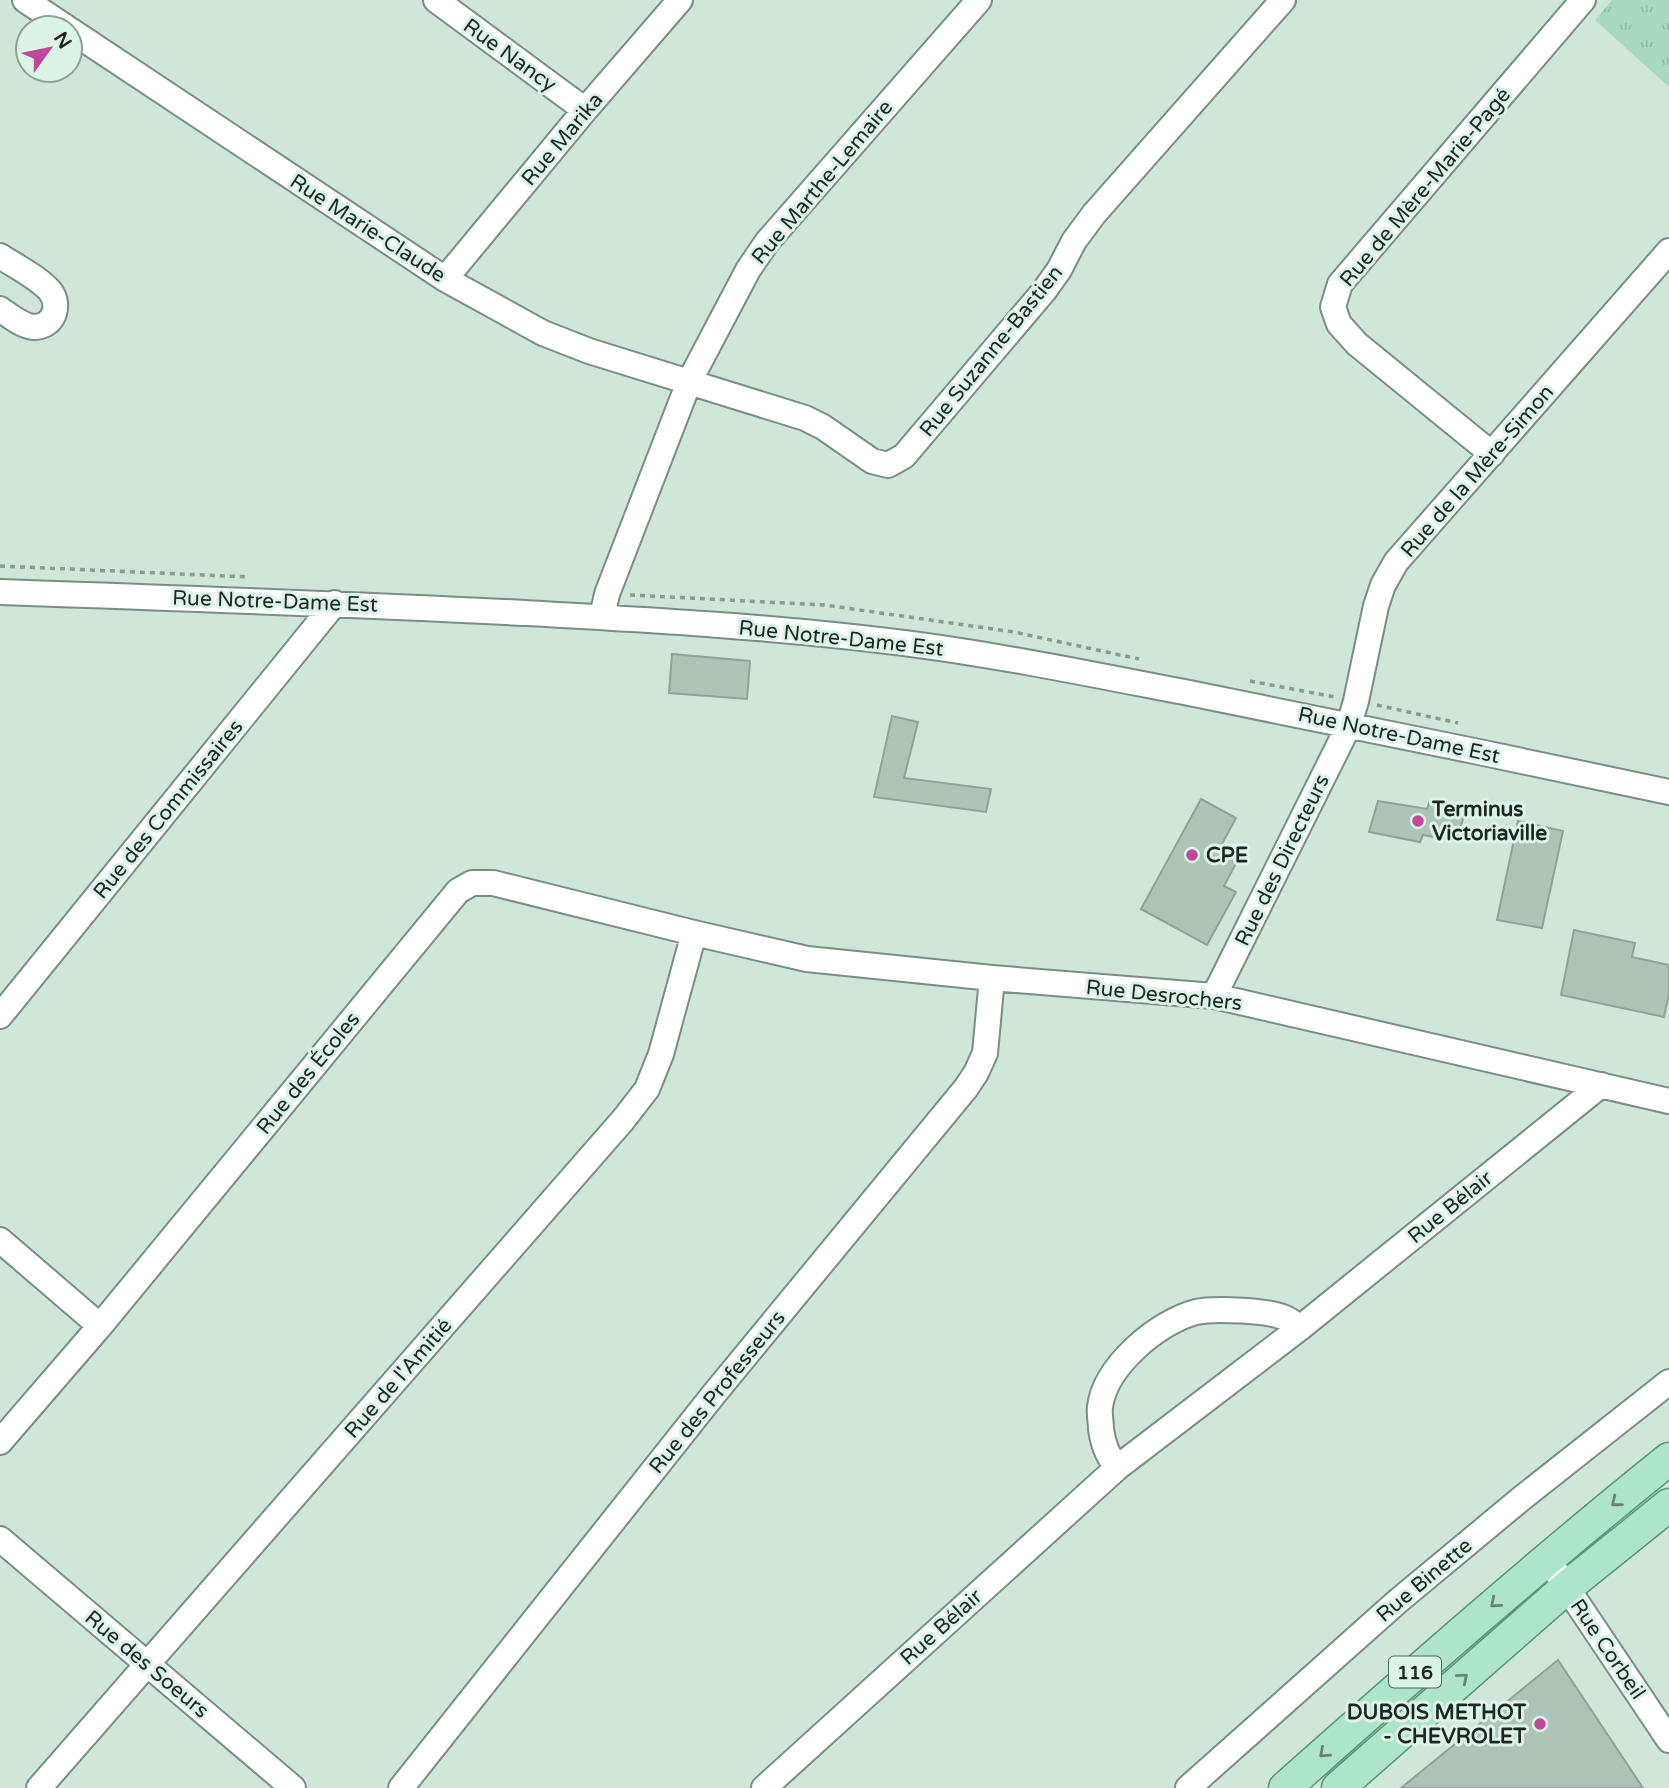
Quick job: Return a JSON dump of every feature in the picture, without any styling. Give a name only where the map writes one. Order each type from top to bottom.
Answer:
[{"type":"main road","name":"116","points":[[1285,1788],[1451,1641],[1669,1459]]},
{"type":"main road","name":"116","points":[[1338,1788],[1567,1587],[1669,1505]]},
{"type":"street","name":"Rue Marie-Claude","points":[[25,0],[46,14]]},
{"type":"street","name":"Rue Nancy","points":[[436,0],[585,110]]},
{"type":"street","name":"Rue Marika","points":[[445,279],[680,0]]},
{"type":"street","name":"Rue Marthe-Lemaire","points":[[602,617],[607,594],[689,382],[748,270],[767,242],[979,0]]},
{"type":"street","name":"Rue Suzanne-Bastien","points":[[689,382],[805,418],[823,427],[872,461],[888,465],[904,456],[1044,291],[1094,214],[1283,0]]},
{"type":"street","name":"Rue de Mère-Marie-Pagé","points":[[1492,454],[1357,344],[1339,324],[1333,307],[1340,284],[1583,0]]},
{"type":"street","name":"Rue Marie-Claude","points":[[84,39],[445,279],[543,333],[589,351],[689,382]]},
{"type":"street","name":"Rue de la Mère-Simon","points":[[1349,724],[1382,585],[1396,562],[1669,251]]},
{"type":"street","points":[[0,256],[41,283],[51,292],[56,306],[54,316],[43,326],[33,327],[0,309]]},
{"type":"street","name":"Rue Notre-Dame Est","points":[[0,592],[335,603],[602,617],[754,627],[904,643],[1078,671],[1349,724],[1669,792]]},
{"type":"street","name":"Rue des Commissaires","points":[[0,1016],[335,603]]},
{"type":"street","name":"Rue des Directeurs","points":[[1214,996],[1349,724]]},
{"type":"street","name":"Rue des Écoles","points":[[0,1442],[100,1326],[457,891],[472,883],[493,883],[694,933]]},
{"type":"street","name":"Rue Desrochers","points":[[694,933],[807,959],[992,978],[1214,996],[1669,1101]]},
{"type":"street","name":"Rue de l'Amitié","points":[[39,1788],[605,1141],[647,1089],[662,1054],[694,933]]},
{"type":"street","name":"Rue des Professeurs","points":[[401,1788],[714,1394],[966,1088],[985,1053],[992,978]]},
{"type":"street","name":"Rue Bélair","points":[[764,1788],[1118,1467],[1300,1328],[1601,1085]]},
{"type":"street","points":[[0,1240],[100,1326]]},
{"type":"street","points":[[1118,1467],[1110,1459],[1102,1440],[1100,1408],[1107,1386],[1122,1363],[1144,1340],[1169,1322],[1197,1311],[1236,1309],[1285,1317],[1300,1328]]},
{"type":"street","name":"Rue Binette","points":[[1188,1788],[1398,1601],[1522,1498],[1669,1382]]},
{"type":"street","name":"Rue des Soeurs","points":[[0,1539],[293,1788]]},
{"type":"street","name":"Rue Corbeil","points":[[1547,1559],[1669,1740]]},
{"type":"green space","points":[[1612,0],[1669,0],[1669,87],[1595,20]]},
{"type":"building","points":[[672,654],[750,661],[747,699],[669,693]]},
{"type":"building","points":[[892,716],[918,722],[904,778],[991,789],[986,812],[874,797]]},
{"type":"building","points":[[1201,799],[1236,818],[1222,844],[1241,854],[1224,886],[1236,892],[1207,945],[1141,909]]},
{"type":"building","name":"Terminus Victoriaville","points":[[1378,801],[1427,809],[1429,803],[1466,810],[1456,841],[1423,835],[1420,842],[1369,832]]},
{"type":"building","points":[[1518,821],[1563,831],[1542,928],[1497,920]]},
{"type":"building","points":[[1574,930],[1635,943],[1632,957],[1669,965],[1669,994],[1664,1017],[1561,995]]},
{"type":"building","name":"DUBOIS METHOT - CHEVROLET","points":[[1558,1660],[1643,1788],[1401,1788]]},
{"type":"place","name":"Terminus Victoriaville","points":[[1418,821]]},
{"type":"place","name":"CPE","points":[[1192,855]]},
{"type":"place","name":"DUBOIS METHOT - CHEVROLET","points":[[1540,1724]]}]
